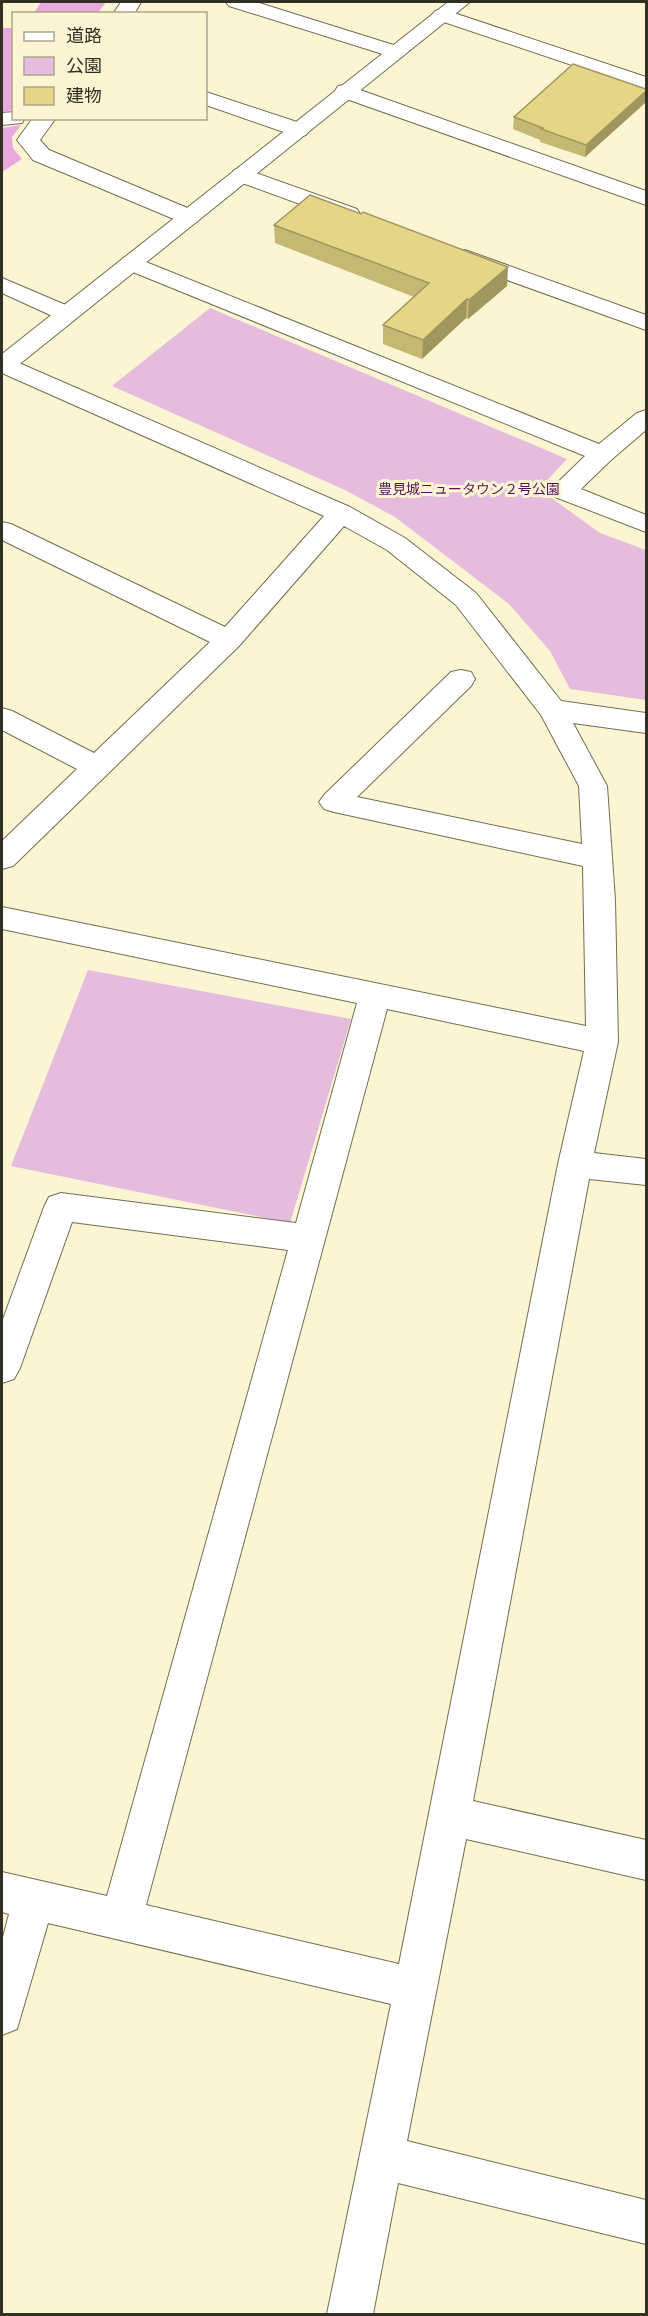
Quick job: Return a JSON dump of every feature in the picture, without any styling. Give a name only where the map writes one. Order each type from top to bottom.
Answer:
[{"type":"street","points":[[236,2],[396,52]]},
{"type":"street","points":[[350,2314],[450,1816],[575,1164],[602,1042],[597,858],[592,786],[552,710],[466,598],[396,544],[341,513],[2,365],[451,8],[646,84]]},
{"type":"street","points":[[346,92],[646,198]]},
{"type":"street","points":[[207,98],[298,130]]},
{"type":"street","points":[[44,120],[28,141],[40,155],[189,217]]},
{"type":"street","points":[[242,175],[370,222]]},
{"type":"street","points":[[447,250],[646,323]]},
{"type":"street","points":[[131,263],[602,454]]},
{"type":"street","points":[[2,285],[67,314]]},
{"type":"street","points":[[646,418],[602,454],[564,491],[646,524]]},
{"type":"street","points":[[2,858],[229,640],[341,513]]},
{"type":"street","points":[[2,530],[229,640]]},
{"type":"street","points":[[461,679],[334,802],[597,858]]},
{"type":"street","points":[[552,710],[646,723]]},
{"type":"street","points":[[2,718],[98,766]]},
{"type":"street","points":[[2,918],[602,1042]]},
{"type":"street","points":[[121,1920],[375,995]]},
{"type":"street","points":[[575,1164],[646,1172]]},
{"type":"street","points":[[2,1368],[61,1207],[307,1238]]},
{"type":"street","points":[[450,1816],[646,1860]]},
{"type":"street","points":[[2,2014],[18,1896],[414,1988]]},
{"type":"street","points":[[381,2157],[646,2222]]},
{"type":"green space","name":"豊見城ニュータウン２号公園","points":[[210,308],[567,459],[539,489],[600,533],[646,550],[646,700],[570,689],[550,651],[509,604],[395,517],[345,490],[112,386]]},
{"type":"green space","points":[[88,970],[351,1019],[290,1223],[11,1166]]},
{"type":"shaded area","points":[[41,2],[106,2],[99,12],[35,12]]},
{"type":"shaded area","points":[[2,28],[12,28],[12,110],[2,112]]},
{"type":"shaded area","points":[[21,125],[12,137],[13,148],[22,159],[2,172],[2,128]]},
{"type":"building","points":[[573,64],[646,89],[586,145],[514,117]]},
{"type":"building","points":[[310,195],[361,214],[363,212],[508,267],[469,300],[467,299],[423,340],[383,325],[429,283],[274,225]]}]
